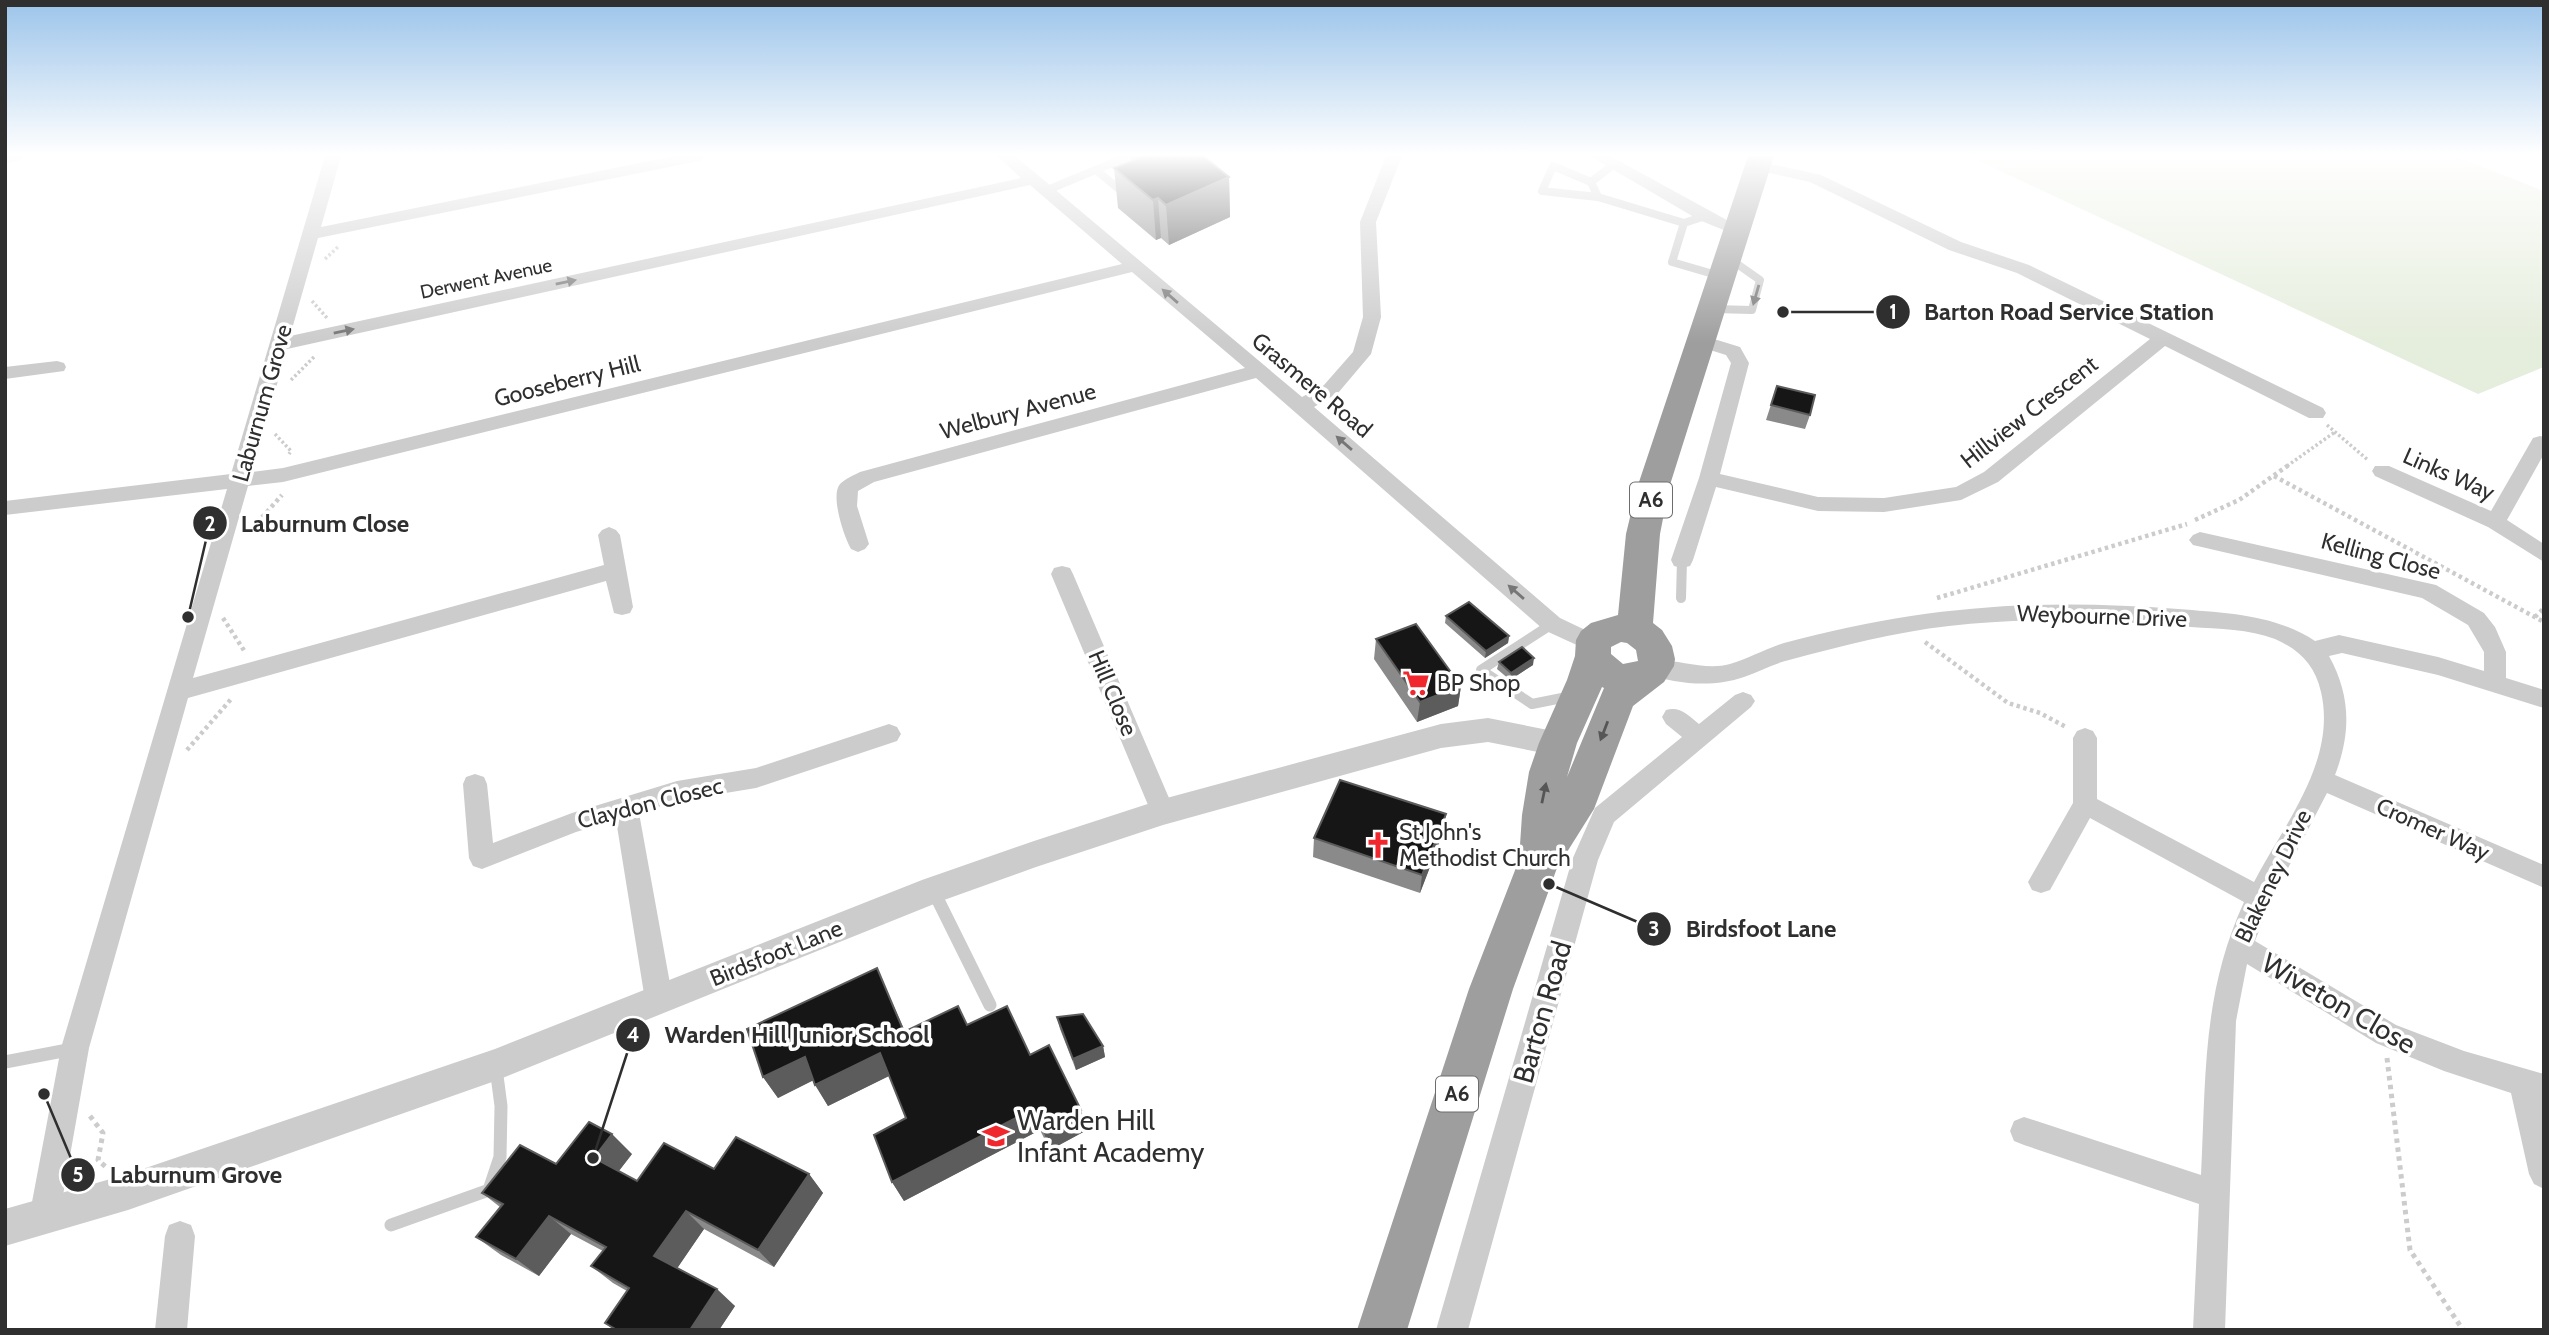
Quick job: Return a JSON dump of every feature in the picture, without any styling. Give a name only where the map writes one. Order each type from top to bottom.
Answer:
[{"type":"highway","name":"A6","points":[[1636,630],[1643,534],[1653,488],[1740,218]]},
{"type":"highway","points":[[1611,629],[1636,630],[1654,646],[1657,661],[1648,673],[1623,678],[1604,671],[1592,650],[1596,637],[1611,629]]},
{"type":"highway","name":"Barton Road","points":[[1539,860],[1541,797],[1558,744],[1588,678],[1592,650]]},
{"type":"highway","name":"Barton Road","points":[[1382,1330],[1491,989],[1539,860],[1574,809],[1618,696],[1648,673]]},
{"type":"street","name":"Laburnum Grove","points":[[44,1218],[75,1048],[277,345],[316,218]]},
{"type":"street","points":[[312,234],[392,218]]},
{"type":"street","name":"Derwent Avenue","points":[[277,345],[884,218]]},
{"type":"street","name":"Grasmere Road","points":[[1078,218],[1301,406],[1552,624],[1592,650]]},
{"type":"street","points":[[1301,406],[1331,389],[1362,354],[1372,317],[1369,218]]},
{"type":"street","points":[[1710,218],[1736,230]]},
{"type":"street","points":[[1898,218],[1955,246],[2023,269],[2316,413]]},
{"type":"street","name":"Gooseberry Hill","points":[[5,508],[240,481],[309,468],[1135,266]]},
{"type":"street","name":"Hillview Crescent","points":[[1709,478],[1818,504],[1884,505],[1961,493],[1991,477],[2162,339]]},
{"type":"street","points":[[1682,560],[1709,478],[1740,363],[1733,351],[1701,341]]},
{"type":"street","points":[[5,373],[57,367]]},
{"type":"street","name":"Welbury Avenue","points":[[858,544],[847,506],[848,488],[867,477],[1258,371]]},
{"type":"street","name":"Links Way","points":[[2495,522],[2540,443],[2544,444]]},
{"type":"street","name":"Links Way","points":[[2382,471],[2495,522],[2544,554]]},
{"type":"street","points":[[609,535],[622,607]]},
{"type":"street","name":"Kelling Close","points":[[2200,540],[2240,539],[2428,591],[2455,604],[2476,619],[2487,633],[2494,652],[2495,683]]},
{"type":"street","points":[[179,691],[616,570]]},
{"type":"street","name":"Hill Close","points":[[1062,574],[1163,812]]},
{"type":"street","name":"Weybourne Drive","points":[[1648,673],[1730,673],[1773,655],[1916,622],[1996,613],[2062,610],[2135,613],[2254,626],[2295,638],[2311,650]]},
{"type":"street","points":[[2311,650],[2339,644],[2360,647],[2438,666],[2544,699]]},
{"type":"street","name":"Blakeney Drive","points":[[2209,1330],[2222,1021],[2227,987],[2238,944],[2259,897],[2322,780],[2333,748],[2336,717],[2331,686],[2322,664],[2311,650]]},
{"type":"street","name":"Barton Road","points":[[1452,1330],[1585,860],[1598,825],[1616,803],[1743,701]]},
{"type":"street","points":[[1674,717],[1699,737]]},
{"type":"street","name":"Birdsfoot Lane","points":[[5,1228],[128,1192],[495,1065],[933,890],[1163,812],[1441,736],[1488,730],[1558,744]]},
{"type":"street","name":"Claydon Closec","points":[[475,785],[482,858],[572,823],[677,791],[756,778],[889,734]]},
{"type":"street","points":[[2041,882],[2085,804],[2085,738]]},
{"type":"street","name":"Cromer Way","points":[[2322,780],[2544,877]]},
{"type":"street","points":[[2085,804],[2259,897]]},
{"type":"street","points":[[626,808],[659,1000]]},
{"type":"street","name":"Wiveton Close","points":[[2238,944],[2384,1033],[2426,1052],[2533,1085],[2544,1174]]},
{"type":"street","points":[[2024,1131],[2216,1195]]},
{"type":"street","points":[[171,1330],[180,1236]]},
{"type":"lane","points":[[1668,218],[1684,223],[1698,218]]},
{"type":"lane","points":[[1684,223],[1672,262],[1725,267],[1760,280],[1752,310],[1711,309]]},
{"type":"lane","points":[[1681,598],[1682,560]]},
{"type":"lane","points":[[1552,624],[1481,670],[1532,704],[1581,695]]},
{"type":"lane","points":[[933,890],[990,1005]]},
{"type":"lane","points":[[5,1062],[75,1048]]},
{"type":"lane","points":[[391,1225],[489,1190],[500,1157],[501,1106],[495,1065]]},
{"type":"path","points":[[319,266],[354,226]]},
{"type":"path","points":[[290,380],[330,342],[333,325],[306,293]]},
{"type":"path","points":[[2316,413],[2334,432],[2382,471]]},
{"type":"path","points":[[254,427],[267,425],[291,451],[287,459]]},
{"type":"path","points":[[1936,599],[2180,526],[2239,500],[2334,432]]},
{"type":"path","points":[[2274,476],[2544,622]]},
{"type":"path","points":[[217,553],[233,550],[283,493],[283,484]]},
{"type":"path","points":[[2535,617],[2544,608]]},
{"type":"path","points":[[219,611],[250,660]]},
{"type":"path","points":[[1925,641],[2008,703],[2040,713],[2085,738]]},
{"type":"path","points":[[157,764],[178,759],[236,694]]},
{"type":"path","points":[[2384,1033],[2410,1250],[2463,1330]]},
{"type":"path","points":[[90,1115],[103,1133],[99,1160],[111,1173]]},
{"type":"green space","points":[[2102,218],[2544,218],[2544,367],[2478,394]]},
{"type":"building","points":[[1777,386],[1815,395],[1810,415],[1771,405]]},
{"type":"building","points":[[1469,602],[1509,636],[1486,651],[1446,616]]},
{"type":"building","points":[[1416,624],[1461,686],[1420,702],[1376,639]]},
{"type":"building","points":[[1522,647],[1534,658],[1511,673],[1499,662]]},
{"type":"building","name":"St John's Methodist Church","points":[[1340,780],[1446,814],[1422,875],[1314,838]]},
{"type":"building","points":[[877,968],[904,1032],[958,1006],[967,1025],[1007,1006],[1030,1055],[1049,1045],[1081,1110],[1043,1130],[1033,1109],[892,1182],[874,1135],[906,1118],[880,1053],[815,1085],[805,1057],[763,1077],[747,1029]]},
{"type":"building","points":[[1083,1014],[1103,1046],[1073,1059],[1057,1017]]},
{"type":"building","points":[[589,1122],[612,1134],[594,1158],[637,1181],[664,1143],[714,1169],[736,1137],[809,1174],[758,1250],[686,1211],[654,1256],[717,1289],[690,1330],[617,1330],[605,1323],[629,1288],[591,1266],[606,1247],[549,1216],[516,1259],[476,1237],[503,1204],[482,1193],[520,1145],[556,1164]]},
{"type":"place","name":"Barton Road Service Station","points":[[1783,312]]},
{"type":"place","name":"Laburnum Close","points":[[188,617]]},
{"type":"place","name":"BP Shop","points":[[1416,683]]},
{"type":"place","name":"St John's Methodist Church","points":[[1378,845]]},
{"type":"place","name":"Birdsfoot Lane","points":[[1549,884]]},
{"type":"place","name":"Laburnum Grove","points":[[44,1094]]},
{"type":"place","name":"Warden Hill Infant Academy","points":[[996,1136]]},
{"type":"place","name":"Warden Hill Junior School","points":[[593,1158]]}]
